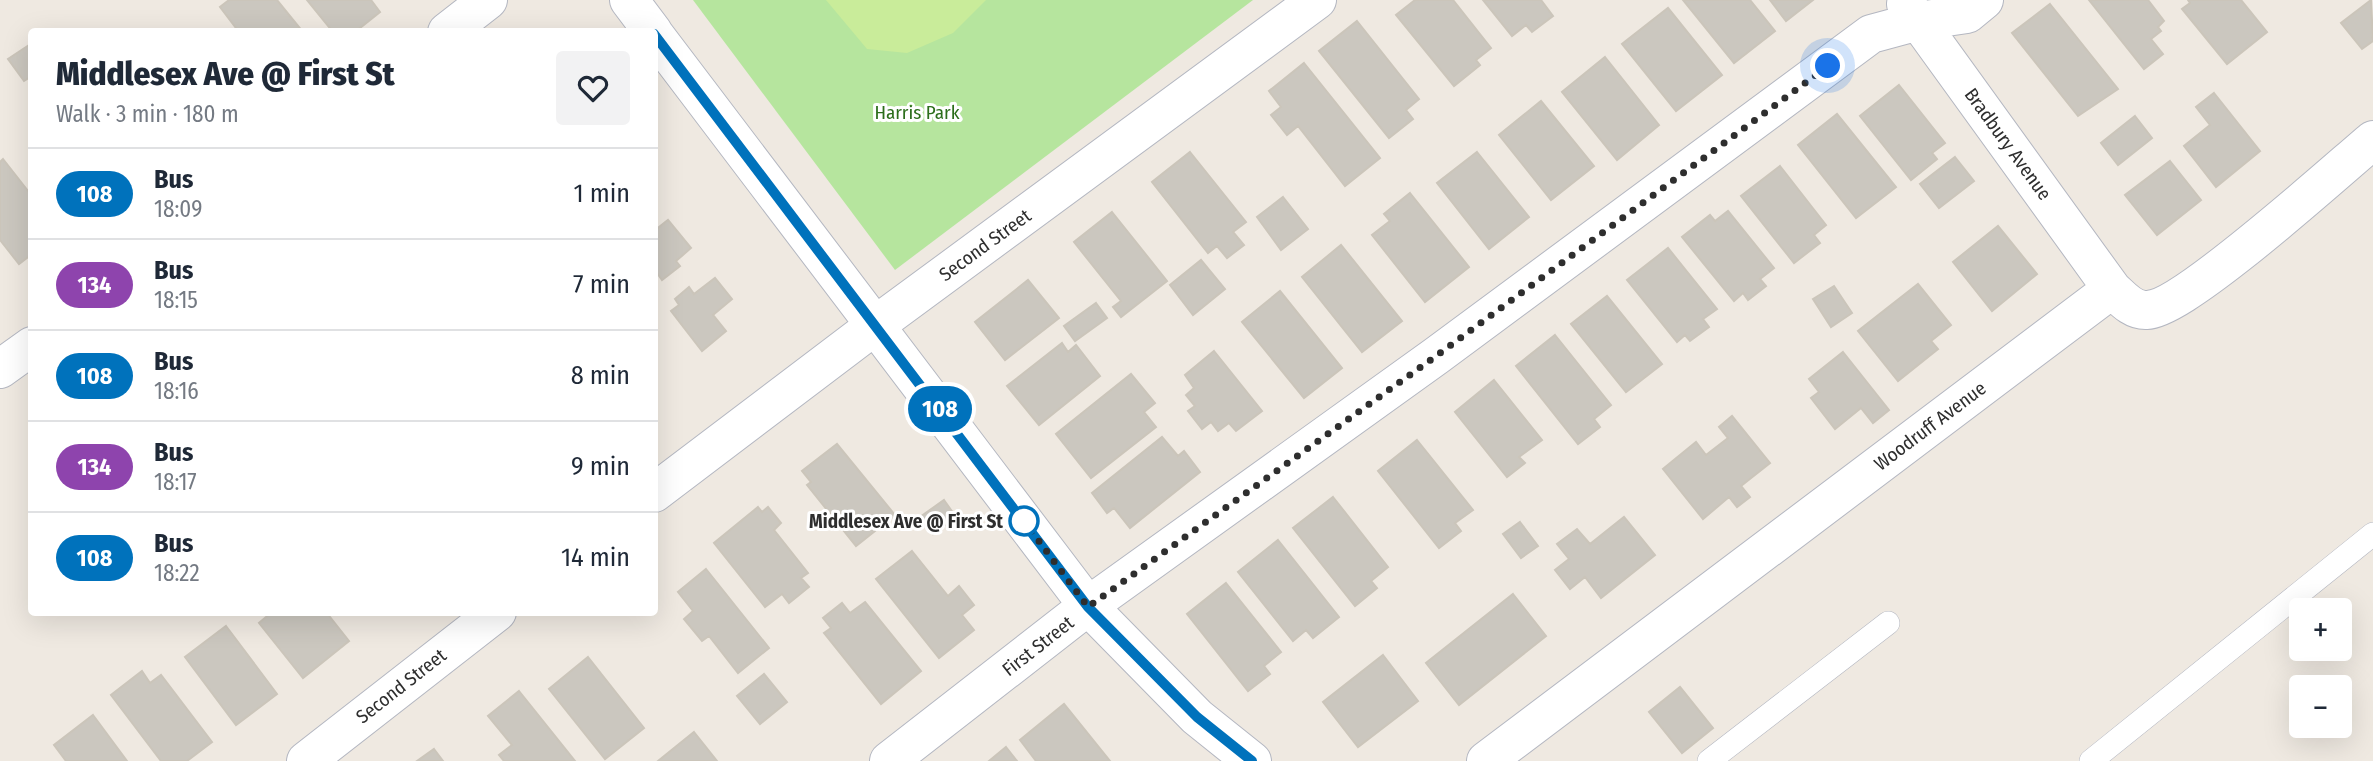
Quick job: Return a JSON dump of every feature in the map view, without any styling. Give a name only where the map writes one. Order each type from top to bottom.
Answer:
[{"type":"street","points":[[452,28],[488,0]]},
{"type":"street","points":[[629,0],[650,28]]},
{"type":"street","name":"Second Street","points":[[658,490],[877,324],[1317,0]]},
{"type":"street","name":"First Street","points":[[890,761],[1088,607],[1436,356],[1871,34],[1911,11],[1967,14],[1984,0]]},
{"type":"street","name":"Bradbury Avenue","points":[[1911,11],[2112,289]]},
{"type":"street","points":[[658,38],[877,324],[1088,607],[1187,708],[1245,759]]},
{"type":"street","points":[[2112,289],[2128,305],[2146,311],[2166,306],[2201,284],[2373,140]]},
{"type":"street","name":"Woodruff Avenue","points":[[1486,761],[2112,289]]},
{"type":"street","points":[[0,369],[28,349]]},
{"type":"street","name":"Second Street","points":[[306,761],[492,616]]},
{"type":"lane","points":[[2091,761],[2373,534]]},
{"type":"lane","points":[[1709,761],[1888,623]]},
{"type":"green space","name":"Harris Park","points":[[693,0],[1253,0],[895,270]]},
{"type":"green space","points":[[826,0],[986,0],[953,33],[907,53],[867,49]]},
{"type":"building","points":[[229,0],[277,0],[300,28],[236,28],[220,7]]},
{"type":"building","points":[[307,0],[371,0],[380,12],[360,28],[330,28]]},
{"type":"building","points":[[1415,0],[1453,0],[1491,48],[1476,60],[1480,65],[1454,86],[1396,15]]},
{"type":"building","points":[[1483,0],[1541,0],[1553,16],[1532,32],[1526,25],[1512,36]]},
{"type":"building","points":[[1683,0],[1750,0],[1775,31],[1734,63]]},
{"type":"building","points":[[1770,0],[1813,0],[1786,21]]},
{"type":"building","points":[[2089,0],[2148,0],[2164,21],[2158,27],[2161,31],[2151,39],[2163,54],[2144,69]]},
{"type":"building","points":[[2188,0],[2241,0],[2267,32],[2227,64],[2182,9],[2190,3]]},
{"type":"building","points":[[2371,0],[2373,41],[2362,49],[2341,23]]},
{"type":"building","points":[[2050,4],[2118,89],[2078,116],[2012,33]]},
{"type":"building","points":[[1668,8],[1722,75],[1676,111],[1622,44]]},
{"type":"building","points":[[1357,21],[1419,99],[1406,110],[1413,119],[1389,138],[1319,51]]},
{"type":"building","points":[[28,46],[28,78],[24,81],[8,59]]},
{"type":"building","points":[[1605,57],[1659,125],[1617,160],[1562,92]]},
{"type":"building","points":[[1304,63],[1380,158],[1345,186],[1298,126],[1287,135],[1271,115],[1281,107],[1269,91]]},
{"type":"building","points":[[1899,85],[1945,143],[1932,153],[1937,159],[1911,180],[1860,116]]},
{"type":"building","points":[[2214,93],[2260,151],[2216,187],[2184,146],[2210,125],[2196,107]]},
{"type":"building","points":[[1541,101],[1594,166],[1551,200],[1499,135]]},
{"type":"building","points":[[1837,114],[1896,187],[1856,218],[1798,145]]},
{"type":"building","points":[[2135,116],[2152,138],[2118,165],[2101,143]]},
{"type":"building","points":[[1190,152],[1246,222],[1233,232],[1244,245],[1227,258],[1217,246],[1208,253],[1152,182]]},
{"type":"building","points":[[1477,152],[1529,217],[1489,249],[1437,183]]},
{"type":"building","points":[[1955,157],[1974,181],[1939,208],[1920,184]]},
{"type":"building","points":[[3,159],[28,191],[28,257],[19,264],[0,240],[0,162]]},
{"type":"building","points":[[2170,161],[2201,200],[2157,235],[2125,195]]},
{"type":"building","points":[[1780,166],[1826,225],[1814,235],[1820,243],[1794,263],[1741,196]]},
{"type":"building","points":[[1410,193],[1469,267],[1425,302],[1372,235],[1390,221],[1384,214]]},
{"type":"building","points":[[1283,197],[1308,229],[1281,250],[1257,217]]},
{"type":"building","points":[[1728,211],[1774,268],[1760,279],[1766,286],[1748,300],[1743,293],[1734,301],[1682,237],[1710,215],[1715,221]]},
{"type":"building","points":[[1112,212],[1167,281],[1121,317],[1113,307],[1121,301],[1074,242]]},
{"type":"building","points":[[668,220],[691,248],[676,261],[680,266],[662,280],[658,274],[658,228]]},
{"type":"building","points":[[1998,226],[2037,274],[1992,311],[1953,262]]},
{"type":"building","points":[[1341,245],[1402,321],[1362,352],[1302,277]]},
{"type":"building","points":[[1668,248],[1717,309],[1703,319],[1709,327],[1690,341],[1685,335],[1677,342],[1627,280]]},
{"type":"building","points":[[1201,260],[1225,289],[1193,315],[1170,285]]},
{"type":"building","points":[[715,278],[732,299],[713,315],[726,331],[702,351],[671,311],[679,305],[675,299],[689,287],[694,294]]},
{"type":"building","points":[[1028,280],[1059,318],[1005,360],[975,322]]},
{"type":"building","points":[[1918,284],[1951,325],[1931,341],[1938,349],[1898,381],[1858,331]]},
{"type":"building","points":[[1834,286],[1852,313],[1831,327],[1813,299]]},
{"type":"building","points":[[1280,291],[1342,368],[1304,398],[1242,322]]},
{"type":"building","points":[[1607,296],[1662,364],[1626,392],[1571,324]]},
{"type":"building","points":[[1096,303],[1107,318],[1075,341],[1064,326]]},
{"type":"building","points":[[1555,335],[1611,405],[1594,419],[1600,427],[1578,444],[1516,366]]},
{"type":"building","points":[[1062,343],[1068,352],[1076,345],[1100,376],[1039,425],[1007,386]]},
{"type":"building","points":[[1214,351],[1262,411],[1236,431],[1229,423],[1218,431],[1211,422],[1202,429],[1188,411],[1195,406],[1186,395],[1194,388],[1185,375]]},
{"type":"building","points":[[1843,352],[1889,410],[1873,423],[1861,408],[1835,429],[1811,398],[1819,392],[1809,379]]},
{"type":"building","points":[[1131,374],[1155,403],[1144,412],[1156,427],[1091,478],[1056,434]]},
{"type":"building","points":[[1494,380],[1542,440],[1519,457],[1525,463],[1507,477],[1455,412]]},
{"type":"building","points":[[1732,416],[1770,463],[1741,486],[1750,497],[1737,507],[1729,497],[1703,519],[1663,469],[1696,442],[1706,455],[1728,438],[1719,427]]},
{"type":"building","points":[[1162,437],[1178,456],[1184,451],[1200,472],[1130,528],[1114,508],[1107,513],[1092,493]]},
{"type":"building","points":[[1417,440],[1473,510],[1455,523],[1461,531],[1439,548],[1378,471]]},
{"type":"building","points":[[837,444],[895,515],[856,546],[807,485],[811,482],[802,471]]},
{"type":"building","points":[[1333,497],[1388,567],[1371,581],[1377,588],[1355,606],[1293,528]]},
{"type":"building","points":[[944,500],[956,517],[933,534],[920,517]]},
{"type":"building","points":[[758,507],[762,512],[768,507],[781,523],[774,530],[808,573],[801,578],[809,587],[789,603],[782,594],[765,607],[714,543]]},
{"type":"building","points":[[1624,517],[1655,555],[1601,598],[1585,577],[1570,589],[1555,570],[1569,559],[1557,544],[1577,529],[1590,544]]},
{"type":"building","points":[[1520,522],[1538,546],[1521,558],[1503,534]]},
{"type":"building","points":[[1278,540],[1339,617],[1313,638],[1306,630],[1293,641],[1238,572]]},
{"type":"building","points":[[912,551],[948,596],[959,586],[974,605],[962,615],[974,630],[939,658],[876,579]]},
{"type":"building","points":[[706,569],[769,648],[738,673],[709,636],[702,641],[684,619],[693,611],[678,592]]},
{"type":"building","points":[[1226,583],[1281,652],[1264,666],[1270,674],[1248,691],[1187,614]]},
{"type":"building","points":[[1513,594],[1546,636],[1459,705],[1426,663]]},
{"type":"building","points":[[865,602],[921,671],[881,704],[824,633],[831,628],[823,618],[842,603],[850,613]]},
{"type":"building","points":[[267,616],[329,616],[349,641],[303,678],[259,623]]},
{"type":"building","points":[[226,626],[277,694],[236,725],[185,657]]},
{"type":"building","points":[[1383,655],[1418,701],[1358,747],[1323,702]]},
{"type":"building","points":[[588,657],[644,728],[605,759],[549,689]]},
{"type":"building","points":[[142,671],[150,683],[161,675],[212,742],[187,761],[161,761],[111,695]]},
{"type":"building","points":[[764,674],[787,702],[760,724],[737,696]]},
{"type":"building","points":[[1680,687],[1713,728],[1682,753],[1649,712]]},
{"type":"building","points":[[519,691],[575,761],[504,761],[499,755],[512,745],[488,716]]},
{"type":"building","points":[[1064,704],[1110,761],[1036,761],[1020,740]]},
{"type":"building","points":[[93,715],[127,761],[66,761],[54,745]]},
{"type":"building","points":[[694,732],[717,761],[658,761]]},
{"type":"building","points":[[1006,747],[1017,761],[989,761]]},
{"type":"building","points":[[434,749],[443,761],[417,761]]},
{"type":"bus line","name":"108","points":[[658,39],[877,324],[1088,607],[1197,717],[1252,761]]},
{"type":"place","name":"Middlesex Ave @ First St","points":[[1024,521]]},
{"type":"route","points":[[1024,521],[1088,607],[1436,356],[1828,66]]}]
